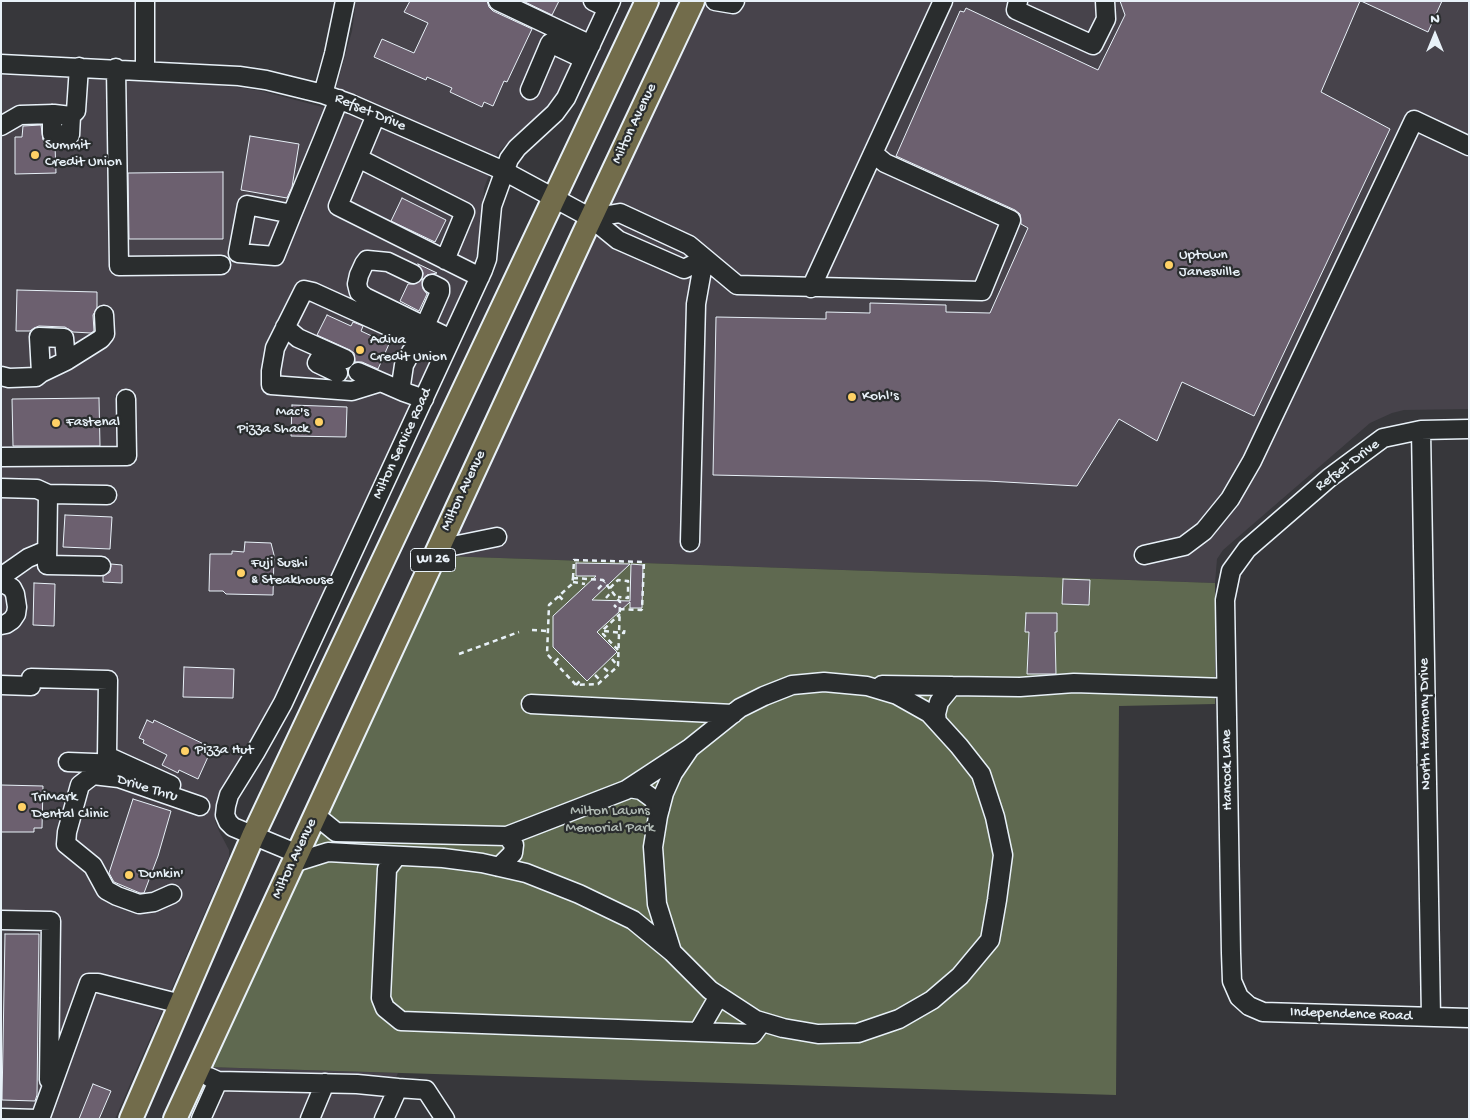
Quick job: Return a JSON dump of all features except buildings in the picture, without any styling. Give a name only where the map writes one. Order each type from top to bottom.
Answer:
[{"type":"main road","name":"WI 26","points":[[131,1119],[253,836],[647,1]]},
{"type":"main road","name":"Milton Avenue","points":[[175,1119],[590,218],[693,1]]},
{"type":"street","points":[[145,1],[145,70]]},
{"type":"street","points":[[292,214],[331,97],[334,54],[345,1]]},
{"type":"street","points":[[498,1],[587,52]]},
{"type":"street","points":[[715,1],[734,3]]},
{"type":"street","points":[[811,288],[943,1]]},
{"type":"street","points":[[1017,5],[1093,45],[1106,19],[1105,1]]},
{"type":"street","name":"Milton Service Road","points":[[295,858],[233,827],[228,822],[225,811],[229,795],[256,753],[277,714],[480,277],[487,259],[492,206],[509,159],[517,148],[555,113],[566,98],[587,52],[604,4]]},
{"type":"street","points":[[530,90],[550,43],[587,52]]},
{"type":"street","name":"Refset Drive","points":[[1,64],[116,68],[239,76],[266,80],[331,97],[504,172],[590,218],[618,240],[684,269],[704,259]]},
{"type":"street","points":[[1,126],[20,115],[52,114],[71,116],[76,111],[79,67]]},
{"type":"street","points":[[116,68],[119,266],[221,265]]},
{"type":"street","points":[[376,115],[338,206],[480,277]]},
{"type":"street","points":[[1144,555],[1184,546],[1204,531],[1230,499],[1252,460],[1414,120],[1469,146]]},
{"type":"street","points":[[590,218],[620,213],[689,245],[737,285],[982,291],[1011,220],[885,163],[873,153]]},
{"type":"street","points":[[358,158],[465,212],[445,260]]},
{"type":"street","points":[[690,542],[696,304],[704,259]]},
{"type":"street","points":[[413,274],[388,262],[367,260],[359,276],[358,292],[426,335]]},
{"type":"street","points":[[404,392],[401,385],[404,365],[411,352],[426,335],[440,292],[440,288],[432,284]]},
{"type":"street","points":[[381,382],[352,391],[271,385],[271,371],[275,348],[304,290],[448,345]]},
{"type":"street","points":[[1,376],[36,377],[40,373],[66,361],[106,334],[104,315]]},
{"type":"street","points":[[283,331],[298,338],[342,365],[296,345],[283,331]]},
{"type":"street","points":[[40,373],[40,337],[64,338],[66,361]]},
{"type":"street","points":[[358,373],[424,399]]},
{"type":"street","points":[[1,457],[127,456],[126,399]]},
{"type":"street","name":"Refset Drive","points":[[1247,548],[1330,478],[1383,438],[1421,430],[1469,429]]},
{"type":"street","name":"North Harmony Drive","points":[[1421,430],[1431,1017]]},
{"type":"street","points":[[1,488],[37,489],[48,494],[107,495]]},
{"type":"street","points":[[48,494],[47,565],[101,566]]},
{"type":"street","points":[[438,549],[497,537]]},
{"type":"street","name":"Hancock Lane","points":[[1239,997],[1232,981],[1231,953],[1225,600],[1231,571],[1247,548]]},
{"type":"street","points":[[1,624],[6,624],[12,620],[18,607],[7,579],[28,558],[47,550]]},
{"type":"street","points":[[1,685],[31,682],[108,680],[107,756],[125,764]]},
{"type":"street","points":[[295,858],[328,852],[363,854],[392,863],[443,858],[526,873],[579,894],[633,920],[672,952],[710,990],[756,1020],[783,1028],[818,1034],[858,1033],[899,1019],[932,1000],[960,976],[990,940],[1003,855],[995,817],[980,774],[929,713],[897,694],[867,686],[824,682],[792,685],[764,696],[740,708],[690,748],[629,788],[507,836],[336,832],[315,815]]},
{"type":"street","points":[[849,684],[1020,687],[1074,683],[1226,688]]},
{"type":"street","points":[[937,722],[936,714],[939,702],[952,686]]},
{"type":"street","points":[[531,704],[733,714]]},
{"type":"street","points":[[672,952],[656,904],[653,847],[664,794],[673,772],[690,748]]},
{"type":"street","points":[[68,762],[125,764]]},
{"type":"street","name":"Drive Thru","points":[[125,764],[202,802],[119,778],[93,775],[80,785],[67,832],[66,844],[93,866],[106,890],[117,896],[139,904],[154,902],[172,894]]},
{"type":"street","points":[[629,788],[641,790],[652,798],[660,810]]},
{"type":"street","points":[[499,867],[513,853],[514,846],[507,836]]},
{"type":"street","points":[[392,863],[381,998],[392,1015],[401,1021],[753,1034],[762,1022]]},
{"type":"street","points":[[1,920],[51,921],[49,1093]]},
{"type":"street","points":[[1,1118],[39,1119],[88,983],[98,983],[180,1004]]},
{"type":"street","points":[[698,1032],[720,996]]},
{"type":"street","name":"Independence Road","points":[[1239,997],[1249,1006],[1263,1012],[1469,1018]]},
{"type":"street","points":[[196,1072],[218,1081],[357,1084],[426,1090],[445,1119]]},
{"type":"street","points":[[201,1119],[218,1081]]},
{"type":"street","points":[[310,1119],[325,1083]]},
{"type":"street","points":[[384,1119],[398,1088]]},
{"type":"path","points":[[576,685],[547,654],[549,605],[573,580],[574,560],[644,562],[642,609],[618,609],[614,605]]},
{"type":"path","points":[[573,580],[603,580],[620,602],[618,666],[598,684],[576,685]]},
{"type":"path","points":[[573,580],[585,584]]},
{"type":"path","points":[[610,588],[618,580],[628,580],[628,598],[617,597]]},
{"type":"path","points":[[598,589],[605,582]]},
{"type":"path","points":[[606,598],[612,591]]},
{"type":"path","points":[[559,596],[565,602]]},
{"type":"path","points":[[604,631],[620,614]]},
{"type":"path","points":[[624,628],[624,637]]},
{"type":"path","points":[[532,630],[547,631]]},
{"type":"path","points":[[604,631],[624,633]]},
{"type":"path","points":[[604,631],[603,634],[619,650]]},
{"type":"path","points":[[459,654],[519,632]]},
{"type":"path","points":[[555,662],[560,657]]},
{"type":"path","points":[[612,659],[618,666]]},
{"type":"path","points":[[604,668],[610,673]]},
{"type":"path","points":[[596,675],[601,681]]},
{"type":"path","points":[[576,685],[582,678]]},
{"type":"shaded area","points":[[356,1],[600,1],[557,94],[549,106],[498,152],[484,188],[477,264],[256,737],[216,801],[215,821],[229,850],[229,857],[115,1119],[1,1119],[1,75],[206,84],[261,91],[330,109],[352,31]]},
{"type":"shaded area","points":[[703,1],[1469,1],[1469,409],[1404,410],[1370,423],[1223,550],[1217,559],[1215,583],[443,556]]},
{"type":"shaded area","points":[[207,1067],[398,1073],[378,1119],[183,1119]]},
{"type":"green space","name":"Milton Lawns Memorial Park","points":[[443,556],[1215,583],[1215,704],[1119,706],[1116,1095],[207,1067]]},
{"type":"tunnel","points":[[338,373],[354,380]]},
{"type":"place","name":"Summit Credit Union","points":[[35,155]]},
{"type":"place","name":"Uptown Janesville","points":[[1169,265]]},
{"type":"place","name":"Adiva Credit Union","points":[[360,350]]},
{"type":"place","name":"Kohl's","points":[[852,397]]},
{"type":"place","name":"Mac's Pizza Shack","points":[[319,422]]},
{"type":"place","name":"Fastenal","points":[[56,423]]},
{"type":"place","name":"Fuji Sushi & Steakhouse","points":[[241,573]]},
{"type":"place","name":"Pizza Hut","points":[[185,751]]},
{"type":"place","name":"TriMark Dental Clinic","points":[[22,807]]},
{"type":"place","name":"Dunkin'","points":[[129,875]]}]
